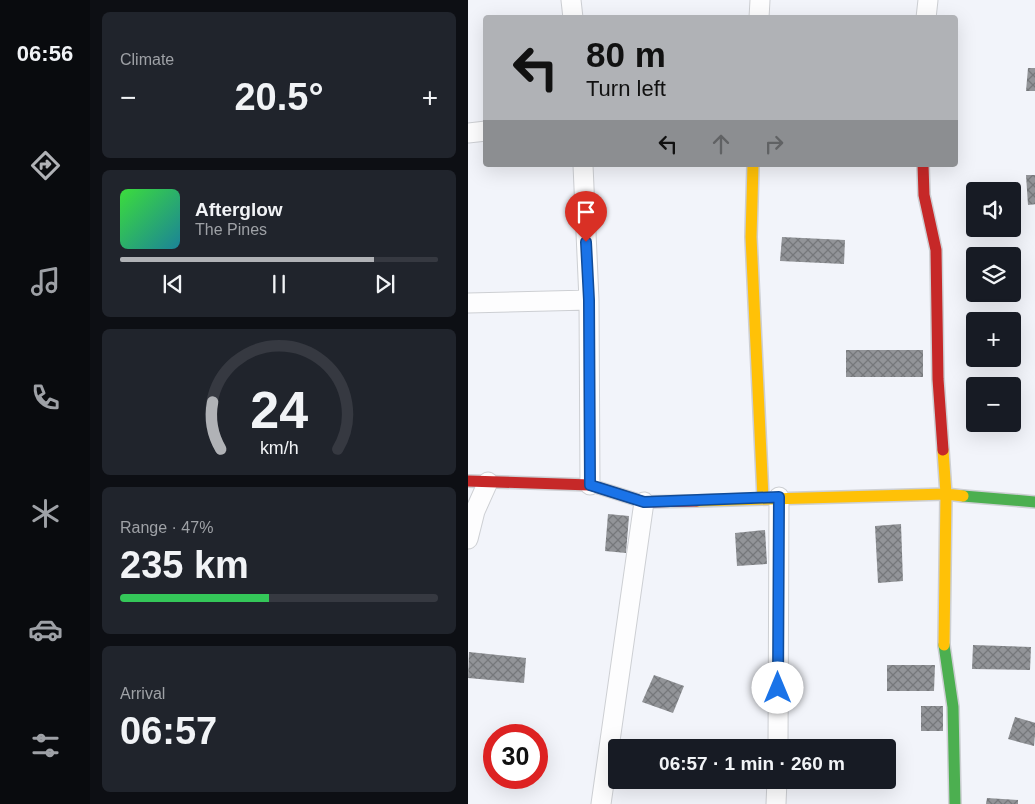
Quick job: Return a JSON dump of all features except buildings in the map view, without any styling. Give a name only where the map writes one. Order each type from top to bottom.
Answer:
[{"type":"street","points":[[571,0],[572,15]]},
{"type":"street","points":[[759,15],[760,0]]},
{"type":"street","points":[[926,15],[928,0]]},
{"type":"street","points":[[468,133],[483,131]]},
{"type":"street","points":[[583,167],[589,300],[590,485]]},
{"type":"street","points":[[753,167],[751,237],[771,497],[778,739]]},
{"type":"street","points":[[923,167],[924,195],[936,250],[938,379],[946,494],[944,642],[953,707],[955,804]]},
{"type":"street","points":[[468,303],[589,300]]},
{"type":"street","points":[[468,482],[590,485],[644,502],[771,497],[946,494],[1036,502]]},
{"type":"street","points":[[468,539],[475,511],[488,482]]},
{"type":"street","points":[[602,804],[644,502]]},
{"type":"street","points":[[776,804],[777,789]]},
{"type":"traffic: fast","points":[[963,496],[1036,502]]},
{"type":"traffic: fast","points":[[944,645],[953,707],[955,804]]},
{"type":"traffic: slow","points":[[753,167],[751,237],[763,498]]},
{"type":"traffic: slow","points":[[943,450],[946,494],[944,645]]},
{"type":"traffic: slow","points":[[697,501],[946,494],[963,496]]},
{"type":"traffic: jam","points":[[923,167],[924,195],[936,250],[938,379],[943,450]]},
{"type":"traffic: jam","points":[[468,481],[590,485],[644,502],[697,501]]},
{"type":"route","points":[[586,242],[589,300],[590,485],[644,502],[779,497],[778,688]]}]
